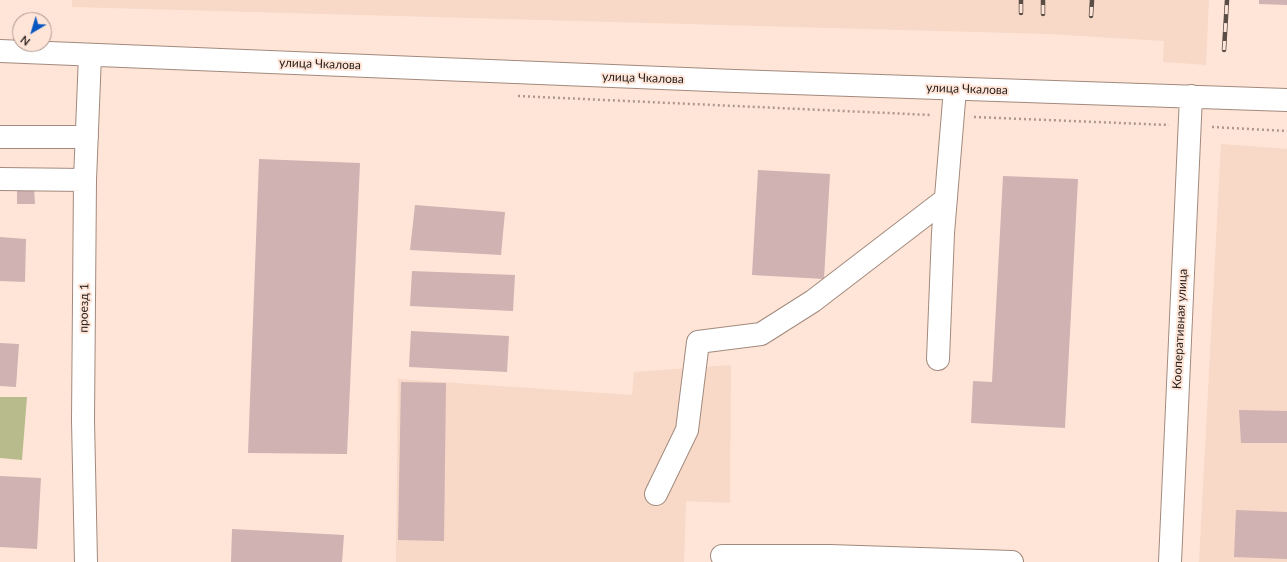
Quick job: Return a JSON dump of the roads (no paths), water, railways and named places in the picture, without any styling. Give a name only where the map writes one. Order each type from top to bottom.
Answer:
[{"type":"street","name":"улица Чкалова","points":[[0,51],[711,80],[1287,100]]},
{"type":"street","name":"проезд 1","points":[[86,562],[83,420],[85,180],[90,55]]},
{"type":"street","points":[[938,359],[946,199],[955,89]]},
{"type":"street","name":"Кооперативная улица","points":[[1170,562],[1191,96]]},
{"type":"street","points":[[0,137],[87,137]]},
{"type":"street","points":[[0,179],[85,180]]},
{"type":"street","points":[[656,494],[686,430],[698,342],[761,334],[813,301],[946,199]]},
{"type":"street","points":[[722,556],[829,556],[1012,562]]},
{"type":"railway","points":[[1021,0],[1021,13]]},
{"type":"railway","points":[[1043,0],[1043,14]]},
{"type":"railway","points":[[1091,16],[1092,0]]},
{"type":"railway","points":[[1224,50],[1227,0]]}]
